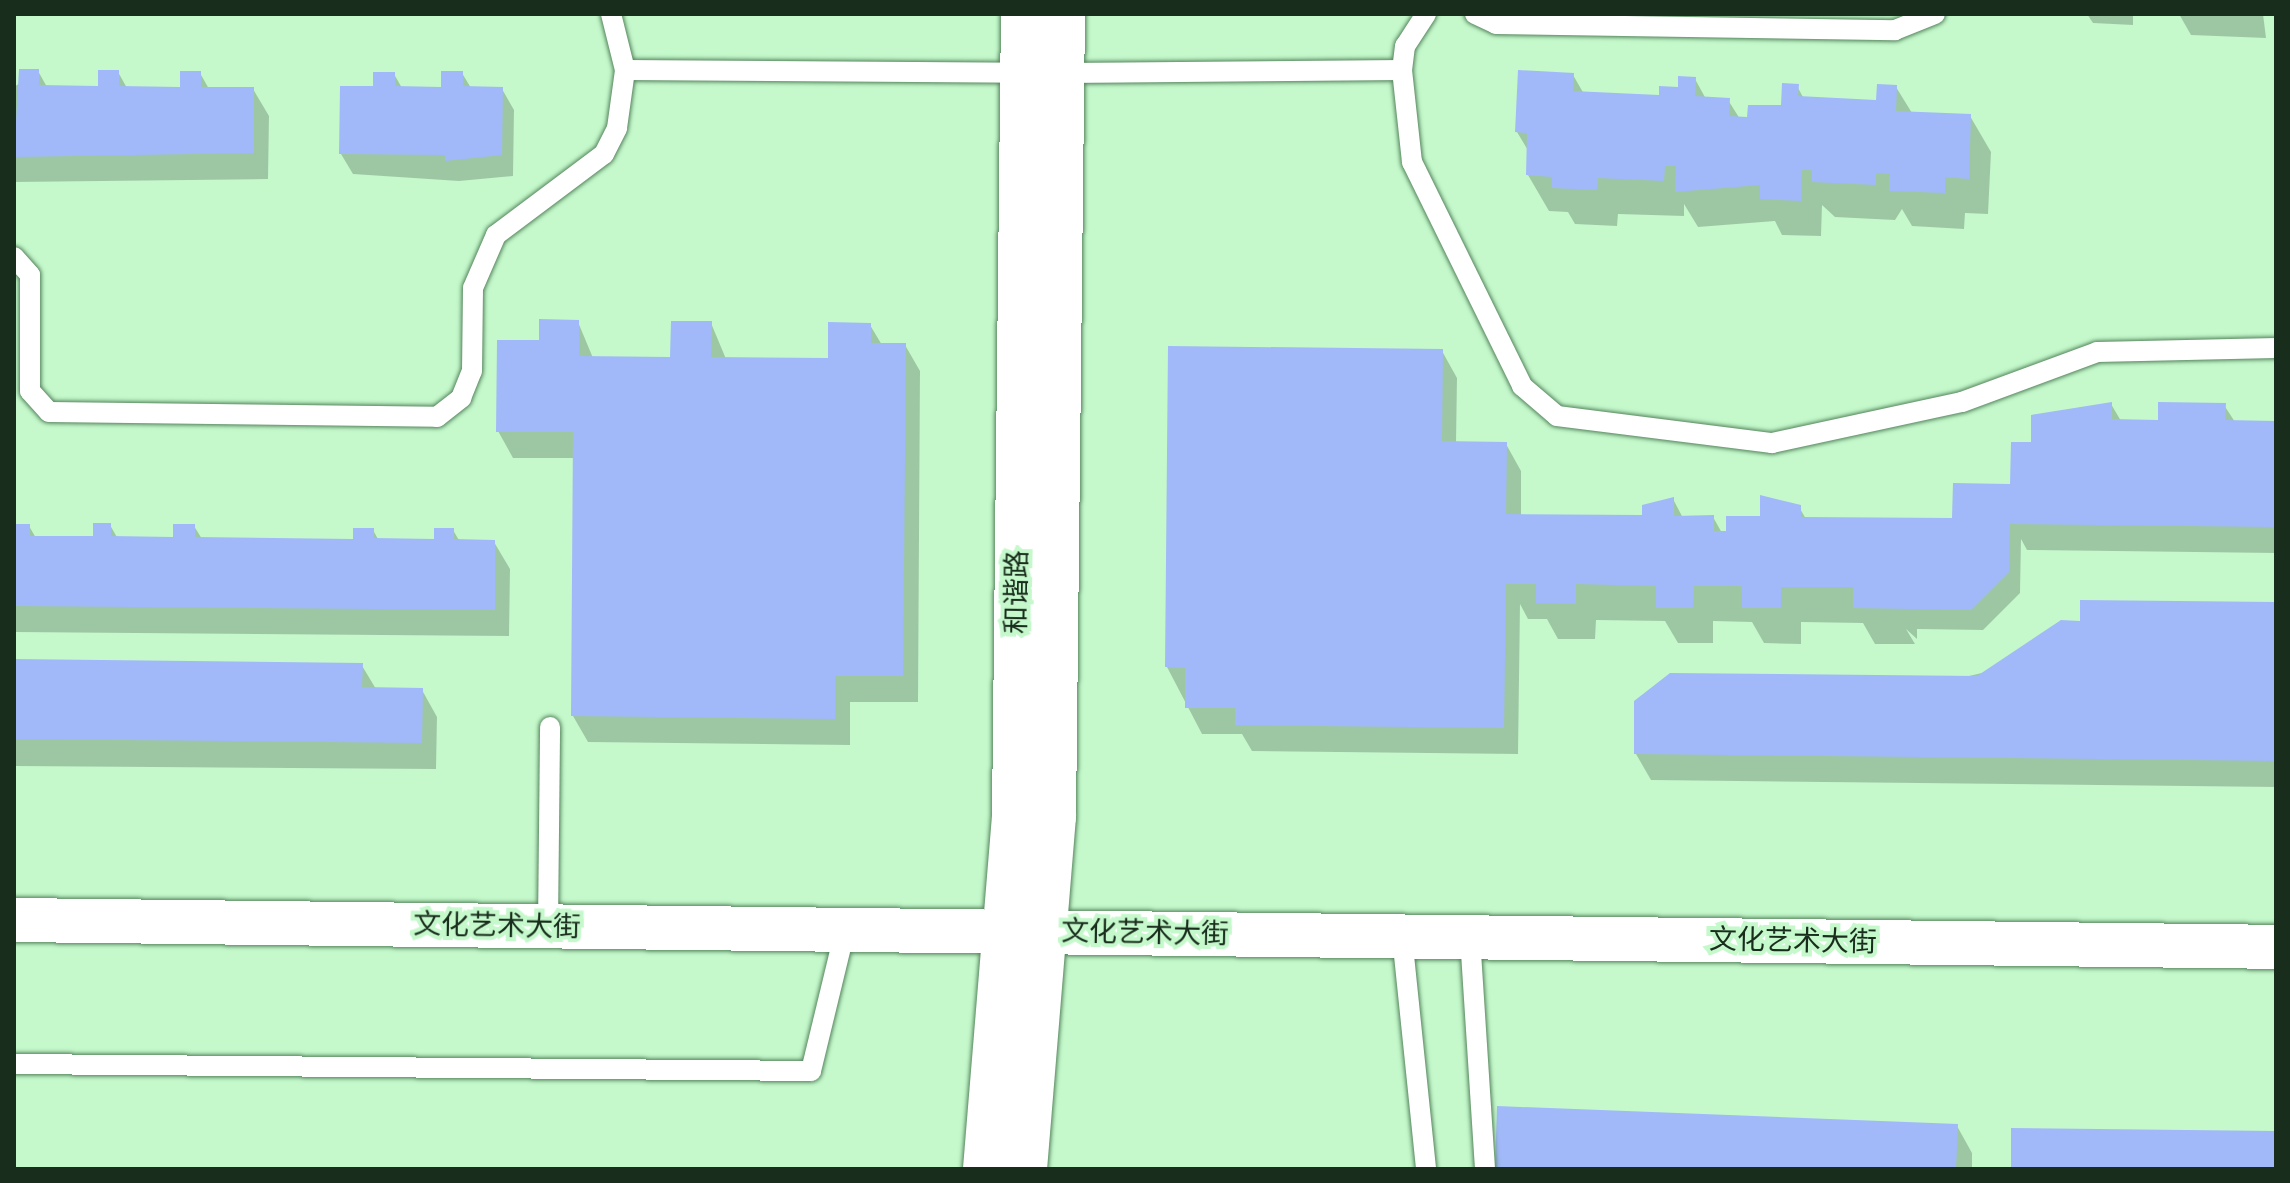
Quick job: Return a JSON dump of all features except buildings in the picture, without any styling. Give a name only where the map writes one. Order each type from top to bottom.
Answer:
[{"type":"street","name":"和谐路","points":[[1023,14],[1043,73]]},
{"type":"street","name":"和谐路","points":[[1025,1169],[1025,932],[1014,815],[1043,73],[1063,14]]},
{"type":"street","name":"文化艺术大街","points":[[14,920],[2276,947]]},
{"type":"street","name":"和谐路","points":[[985,1169],[1025,932]]},
{"type":"lane","points":[[14,257],[30,275],[30,391],[49,412],[437,417],[461,398],[472,371],[473,288],[496,235],[604,154],[626,100],[625,70],[611,14]]},
{"type":"lane","points":[[1426,14],[1410,34],[1402,70],[1412,162],[1522,386],[1539,405],[1569,420],[1772,443],[1962,402],[2097,352],[2276,348]]},
{"type":"lane","points":[[1475,14],[1496,24],[1895,30],[1935,14]]},
{"type":"lane","points":[[625,70],[1043,73],[1402,70]]},
{"type":"lane","points":[[548,926],[550,727]]},
{"type":"lane","points":[[14,1064],[811,1071],[845,930]]},
{"type":"lane","points":[[1402,936],[1426,1169]]},
{"type":"lane","points":[[1470,937],[1485,1169]]}]
